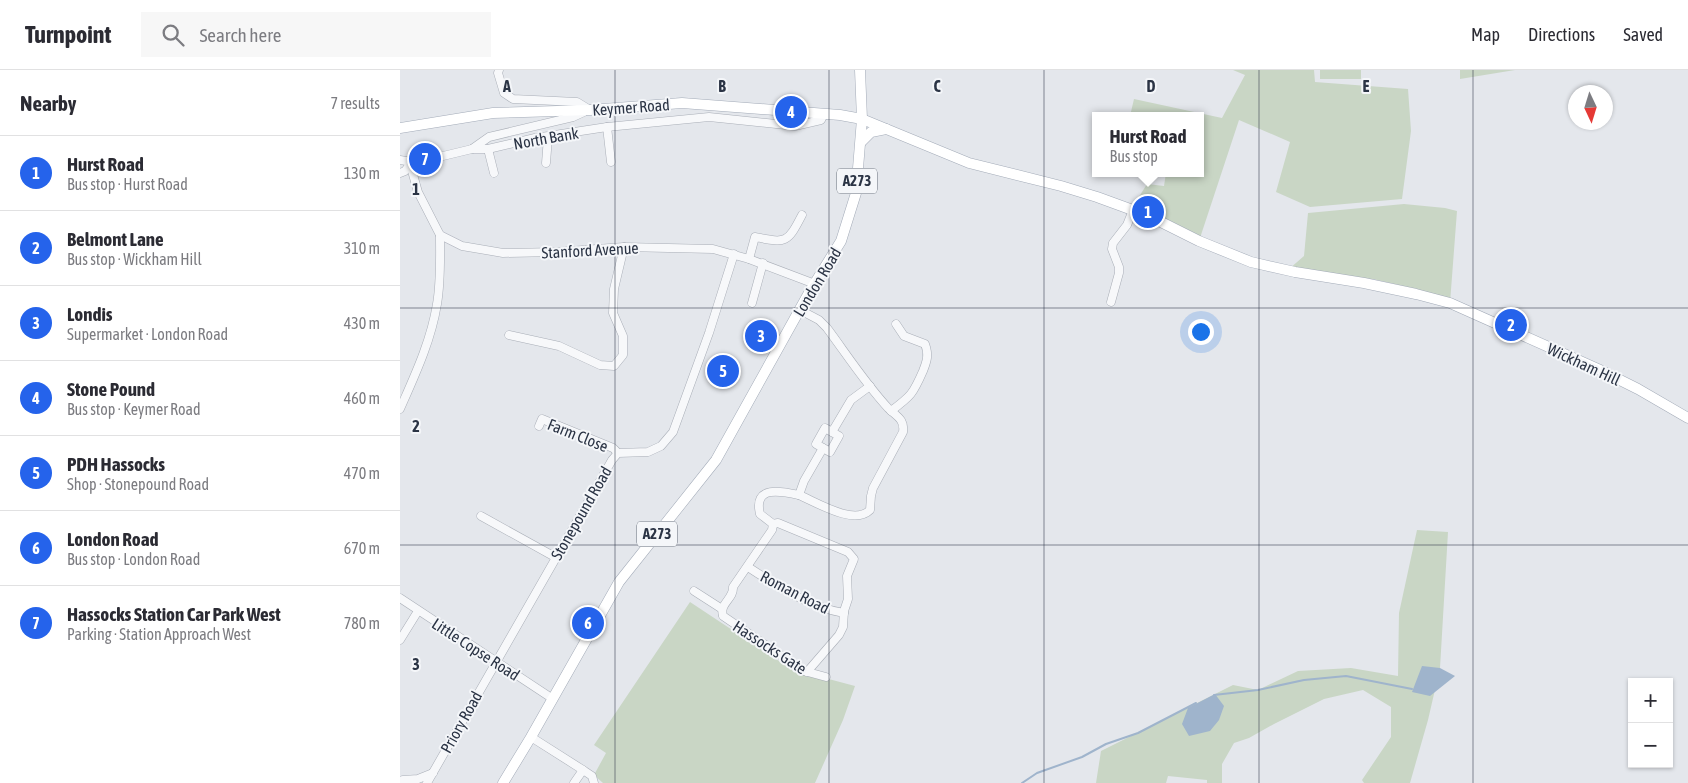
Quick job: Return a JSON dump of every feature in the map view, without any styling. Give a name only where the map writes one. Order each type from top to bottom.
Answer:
[{"type":"main road","name":"A273","points":[[860,70],[862,119]]},
{"type":"main road","name":"Keymer Road","points":[[400,128],[494,113],[590,110],[682,104],[824,114],[862,119],[969,164],[1061,186],[1133,210]]},
{"type":"main road","name":"London Road","points":[[503,783],[619,582],[716,460],[841,241],[856,193],[862,119]]},
{"type":"main road","points":[[861,142],[872,132],[886,129]]},
{"type":"main road","name":"Wickham Hill","points":[[1133,210],[1208,245],[1251,262],[1295,272],[1364,283],[1416,294],[1450,304],[1598,369],[1638,389],[1688,418]]},
{"type":"street","points":[[499,70],[498,73],[504,93],[512,98],[577,102],[590,110]]},
{"type":"street","points":[[400,173],[405,172],[410,164],[472,150],[489,137],[590,110]]},
{"type":"street","name":"North Bank","points":[[472,150],[488,149],[535,138],[608,127],[709,117],[795,126],[821,120],[824,114]]},
{"type":"street","points":[[608,127],[611,162]]},
{"type":"street","points":[[546,163],[548,137]]},
{"type":"street","points":[[488,149],[494,173]]},
{"type":"street","points":[[400,160],[410,164],[418,192],[440,235],[437,303],[434,317],[428,341],[400,409]]},
{"type":"street","points":[[1110,302],[1119,273],[1119,267],[1112,249],[1113,243],[1127,225],[1133,210]]},
{"type":"street","points":[[749,259],[755,237],[777,241],[785,240],[792,235],[802,215]]},
{"type":"street","name":"Stanford Avenue","points":[[440,235],[462,246],[503,253],[556,252],[624,247],[713,249],[763,263],[815,284]]},
{"type":"street","points":[[509,335],[560,346],[600,365],[614,366],[623,355],[623,336],[613,313],[614,289],[624,247]]},
{"type":"street","name":"Stonepound Road","points":[[496,662],[612,460],[618,454],[648,452],[661,446],[673,432],[709,333],[734,254]]},
{"type":"street","points":[[752,304],[763,263]]},
{"type":"street","points":[[800,310],[819,320],[827,328],[870,386],[891,411],[903,421],[903,432],[873,488],[870,510],[868,512],[863,514],[843,514],[799,495],[780,490],[771,491],[764,495],[758,506],[760,514],[773,524],[778,524],[848,552],[854,559],[848,576],[848,599],[844,613],[844,627],[807,672]]},
{"type":"street","points":[[891,411],[915,390],[927,364],[928,357],[925,344],[904,336],[896,324]]},
{"type":"street","points":[[832,432],[851,400],[870,386]]},
{"type":"street","name":"Farm Close","points":[[539,426],[542,419],[613,448],[618,454]]},
{"type":"street","points":[[825,428],[832,432],[839,436],[830,452],[816,444],[825,428]]},
{"type":"street","points":[[799,495],[804,481],[823,448]]},
{"type":"street","points":[[481,516],[555,557]]},
{"type":"street","name":"Hassocks Gate","points":[[773,524],[766,540],[733,587],[734,592],[722,609],[723,616],[804,671],[826,677]]},
{"type":"street","name":"Roman Road","points":[[748,567],[780,588],[817,606],[844,613]]},
{"type":"street","name":"Hassocks Gate","points":[[694,591],[722,609]]},
{"type":"street","name":"Little Copse Road","points":[[400,598],[553,698]]},
{"type":"street","points":[[400,640],[418,610]]},
{"type":"street","name":"Priory Road","points":[[427,783],[496,662]]},
{"type":"street","points":[[531,737],[592,776],[594,783]]},
{"type":"street","points":[[574,783],[583,770]]},
{"type":"street","points":[[403,780],[418,779],[433,773]]},
{"type":"green space","points":[[1233,70],[1314,70],[1315,82],[1408,89],[1411,131],[1402,199],[1310,207],[1276,192],[1290,142],[1239,120],[1199,241],[1127,216],[1147,184],[1164,186],[1165,177],[1204,177],[1204,114],[1222,118],[1245,75]]},
{"type":"green space","points":[[1320,70],[1361,70],[1361,79],[1320,79]]},
{"type":"green space","points":[[1460,70],[1515,70],[1460,79]]},
{"type":"green space","points":[[1134,99],[1194,112],[1131,112]]},
{"type":"green space","points":[[1404,204],[1457,211],[1450,303],[1416,289],[1373,279],[1336,277],[1289,269],[1304,256],[1308,213]]},
{"type":"green space","points":[[1417,530],[1448,532],[1440,668],[1428,720],[1410,783],[1364,783],[1362,780],[1391,737],[1391,707],[1363,690],[1324,699],[1249,738],[1234,743],[1222,764],[1222,783],[1207,783],[1207,780],[1168,776],[1166,783],[1096,783],[1101,751],[1233,685],[1258,690],[1298,671],[1351,668],[1398,676],[1399,613]]},
{"type":"green space","points":[[690,602],[791,669],[855,686],[843,720],[815,783],[603,783],[594,775],[606,753],[594,745]]},
{"type":"water","points":[[1422,666],[1440,668],[1455,676],[1430,696],[1412,692]]},
{"type":"water","points":[[1215,694],[1224,706],[1219,720],[1210,731],[1189,736],[1182,724],[1188,708]]},
{"type":"waterway","points":[[1214,695],[1258,690],[1304,680],[1346,676],[1412,689]]},
{"type":"waterway","points":[[1022,783],[1037,773],[1082,757],[1106,744],[1138,733],[1196,703]]},
{"type":"place","name":"Stone Pound","points":[[791,112]]},
{"type":"place","name":"Hassocks Station Car Park West","points":[[425,159]]},
{"type":"place","name":"Hurst Road","points":[[1148,212]]},
{"type":"place","name":"Belmont Lane","points":[[1511,325]]},
{"type":"place","name":"Londis","points":[[761,336]]},
{"type":"place","name":"PDH Hassocks","points":[[723,371]]},
{"type":"place","name":"London Road","points":[[588,623]]}]
